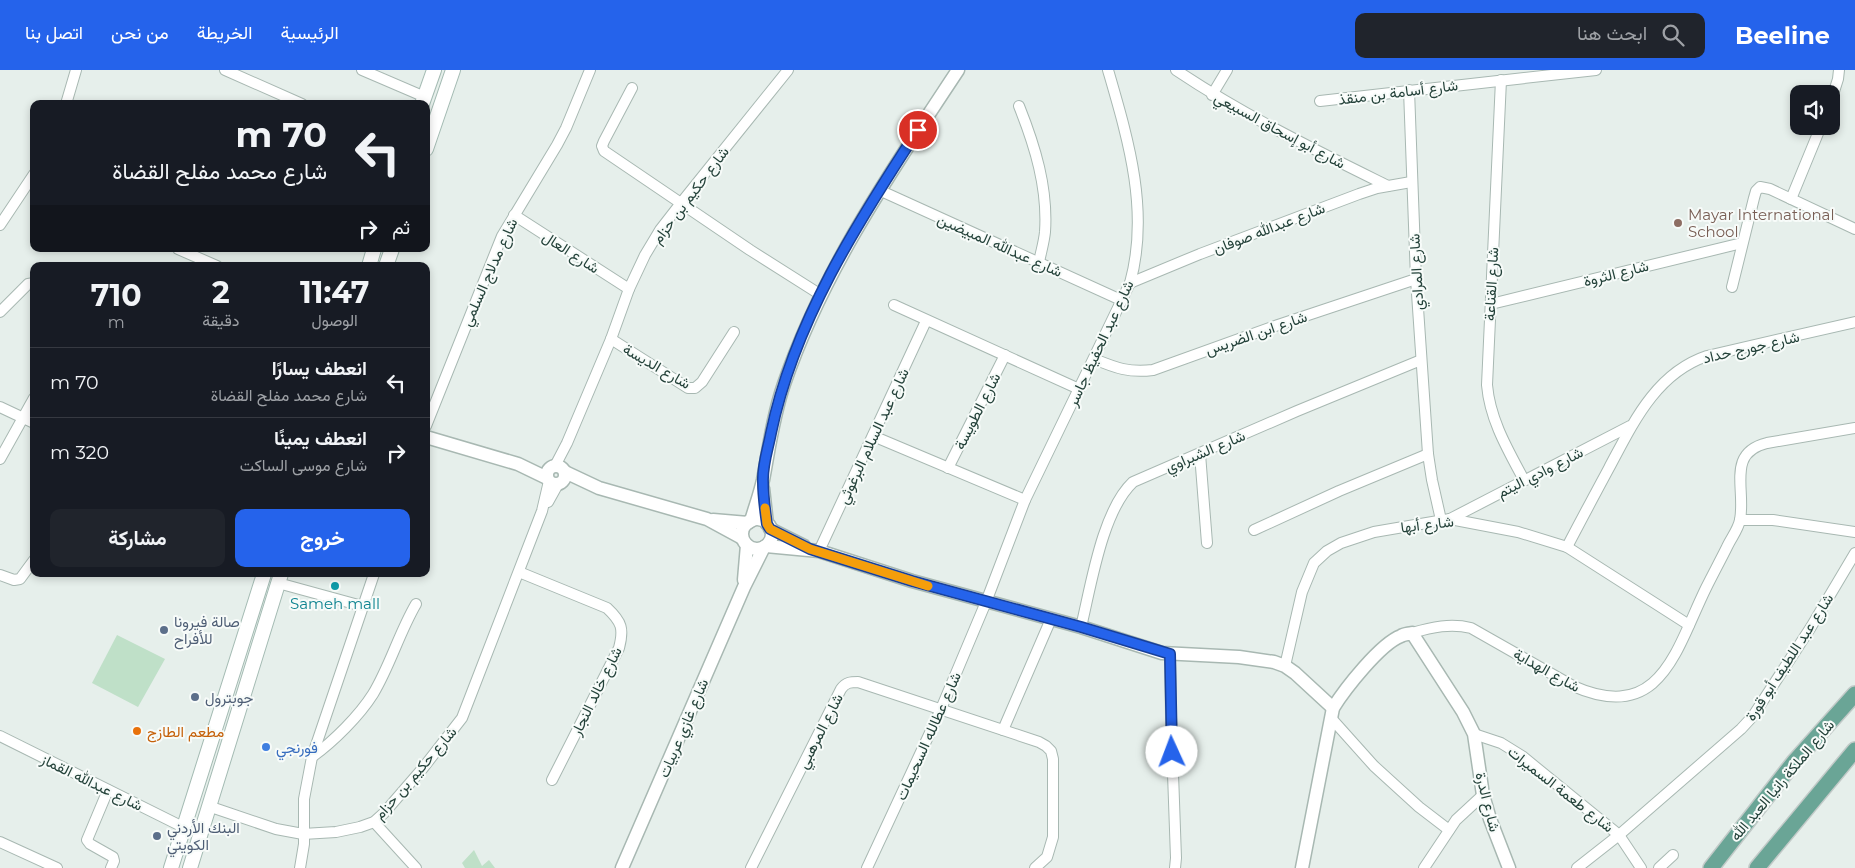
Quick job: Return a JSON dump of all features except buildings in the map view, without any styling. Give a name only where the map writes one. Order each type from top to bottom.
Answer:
[{"type":"main road","points":[[423,100],[434,70]]},
{"type":"main road","points":[[430,137],[453,70]]},
{"type":"main road","points":[[172,868],[260,577]]},
{"type":"main road","points":[[190,868],[280,578]]},
{"type":"main road","name":"شارع الملكة رانيا العبد الله","points":[[1711,868],[1794,762],[1855,694]]},
{"type":"main road","points":[[1757,868],[1855,750]]},
{"type":"street","points":[[67,100],[76,70]]},
{"type":"street","points":[[225,70],[293,100]]},
{"type":"street","points":[[362,70],[423,100]]},
{"type":"street","name":"شارع حكيم بن حزام","points":[[208,806],[276,828],[303,834],[336,832],[374,822],[423,768],[462,718],[567,443],[611,339],[629,289],[645,255],[660,230],[788,70]]},
{"type":"street","points":[[745,541],[743,530],[750,522],[762,481],[778,401],[821,294],[831,272],[879,190],[958,70]]},
{"type":"street","name":"شارع عبد الحفيظ جاسر","points":[[986,602],[1025,500],[1130,283],[1134,267],[1138,212],[1136,186],[1129,143],[1108,70]]},
{"type":"street","name":"شارع أبو إسحاق السبيعي","points":[[1176,70],[1212,95],[1248,116],[1388,186]]},
{"type":"street","points":[[1212,95],[1227,70]]},
{"type":"street","name":"شارع أسامة بن منقذ","points":[[1320,101],[1596,70]]},
{"type":"street","points":[[1836,85],[1839,70]]},
{"type":"street","name":"شارع مدلاج السلمي","points":[[430,416],[492,258],[514,215],[562,137],[587,71]]},
{"type":"street","name":"شارع القناعة","points":[[1501,80],[1487,385],[1488,399],[1499,431],[1524,480]]},
{"type":"street","points":[[632,88],[604,141],[602,146],[604,151],[778,268],[821,294]]},
{"type":"street","name":"شارع المرادي","points":[[1409,90],[1416,279],[1428,454],[1432,480],[1445,520]]},
{"type":"street","points":[[1019,106],[1032,139],[1043,191],[1046,217],[1045,234],[1038,262]]},
{"type":"street","points":[[1791,199],[1817,135]]},
{"type":"street","points":[[0,225],[30,182]]},
{"type":"street","name":"شارع عبدالله صوفان","points":[[1130,283],[1359,194],[1412,182]]},
{"type":"street","points":[[1732,287],[1756,191],[1760,187],[1765,187],[1855,229]]},
{"type":"street","name":"شارع عبدالله المبيضين","points":[[879,190],[1121,300]]},
{"type":"street","name":"شارع العال","points":[[514,215],[629,289]]},
{"type":"street","name":"شارع الثروة","points":[[1490,304],[1742,243]]},
{"type":"street","points":[[185,252],[208,262]]},
{"type":"street","name":"شارع ابن الضريس","points":[[1094,359],[1137,372],[1153,370],[1278,325],[1416,279]]},
{"type":"street","points":[[0,312],[30,284]]},
{"type":"street","points":[[894,305],[1079,389]]},
{"type":"street","name":"شارع عبد السلام البرغوثي","points":[[814,550],[873,436],[926,321]]},
{"type":"street","name":"شارع جورج حداد","points":[[1567,546],[1630,426],[1674,373],[1694,360],[1708,356],[1855,322]]},
{"type":"street","name":"شارع الديسة","points":[[611,339],[688,388],[696,388],[702,382],[734,332]]},
{"type":"street","name":"شارع الطويسة","points":[[948,468],[1005,355]]},
{"type":"street","name":"شارع الشبراوي","points":[[1081,627],[1100,552],[1119,498],[1133,482],[1421,360]]},
{"type":"street","points":[[0,459],[30,406]]},
{"type":"street","points":[[0,407],[30,421]]},
{"type":"street","name":"شارع وادي اليتم","points":[[1445,520],[1630,426]]},
{"type":"street","name":"شارع الهداية","points":[[1302,868],[1332,713],[1342,694],[1378,653],[1400,636],[1429,628],[1460,625],[1471,628],[1573,686],[1588,692],[1621,697],[1648,687],[1666,670],[1682,643],[1706,589],[1736,530],[1740,520],[1741,470],[1743,458],[1748,451],[1755,446],[1767,443],[1855,428]]},
{"type":"street","points":[[873,436],[1025,500]]},
{"type":"street","points":[[430,438],[707,519],[750,522],[760,520],[814,550],[912,581],[1081,627],[1170,654],[1257,658],[1285,666],[1332,713],[1374,766],[1448,830]]},
{"type":"street","points":[[1200,454],[1207,543]]},
{"type":"street","points":[[1254,530],[1339,490],[1428,454]]},
{"type":"street","points":[[762,481],[770,539],[765,546]]},
{"type":"street","points":[[707,519],[745,541],[754,549],[765,546],[814,550]]},
{"type":"street","name":"شارع أبها","points":[[1285,666],[1302,592],[1314,563],[1327,551],[1341,543],[1366,534],[1445,520],[1518,532],[1567,546],[1689,625]]},
{"type":"street","points":[[1740,520],[1773,520],[1855,532]]},
{"type":"street","name":"شارع غازي عربيات","points":[[744,587],[745,541]]},
{"type":"street","name":"شارع غازي عربيات","points":[[622,868],[744,587],[765,546]]},
{"type":"street","name":"شارع عبد اللطيف أبو قورة","points":[[1577,868],[1732,740],[1753,716],[1811,627],[1855,553]]},
{"type":"street","points":[[0,574],[14,580],[20,579],[30,565]]},
{"type":"street","name":"شارع خالد النجار","points":[[519,572],[608,608],[618,618],[623,633],[619,648],[552,780]]},
{"type":"street","points":[[300,868],[304,844],[304,799],[312,757],[373,577]]},
{"type":"street","points":[[280,578],[362,606]]},
{"type":"street","name":"شارع عطالله السحيمات","points":[[867,868],[941,709],[986,602]]},
{"type":"street","points":[[312,757],[333,742],[372,694],[416,604]]},
{"type":"street","points":[[1003,730],[1051,619]]},
{"type":"street","points":[[1412,633],[1463,712],[1474,734]]},
{"type":"street","points":[[1170,654],[1175,868]]},
{"type":"street","name":"شارع المرهبي","points":[[751,868],[845,684],[858,682],[941,709]]},
{"type":"street","points":[[941,709],[1039,742],[1051,751],[1053,759],[1053,837],[1046,857],[1035,868]]},
{"type":"street","name":"شارع طعمة السميرات","points":[[1474,734],[1508,746],[1619,834],[1641,868]]},
{"type":"street","name":"شارع الدرة","points":[[1474,734],[1490,819],[1509,868]]},
{"type":"street","name":"شارع عبدالله القماز","points":[[0,736],[183,827]]},
{"type":"street","points":[[108,790],[86,840],[113,856],[114,861],[111,868]]},
{"type":"street","points":[[1424,868],[1448,830],[1484,795]]},
{"type":"street","points":[[374,822],[416,868]]},
{"type":"street","points":[[0,842],[56,868]]},
{"type":"street","points":[[1660,868],[1673,855]]},
{"type":"green space","points":[[117,635],[165,659],[138,707],[92,683]]},
{"type":"green space","points":[[474,850],[482,866],[489,860],[495,868],[465,868],[462,863]]},
{"type":"slow traffic","points":[[765,508],[767,524],[770,529],[810,549],[928,586]]},
{"type":"place","name":"Mayar International School","points":[[1678,223]]},
{"type":"place","name":"Sameh mall","points":[[335,586]]},
{"type":"place","name":"صالة فيرونا للأفراح","points":[[164,630]]},
{"type":"place","name":"جوبترول","points":[[195,697]]},
{"type":"place","name":"مطعم الطازج","points":[[137,731]]},
{"type":"place","name":"فورنجي","points":[[266,747]]},
{"type":"place","name":"البنك الأردني الكويتي","points":[[157,836]]},
{"type":"route","points":[[918,130],[879,190],[831,272],[784,382],[775,414],[762,481],[767,524],[770,529],[810,549],[912,581],[1081,627],[1170,654],[1172,752]]}]
